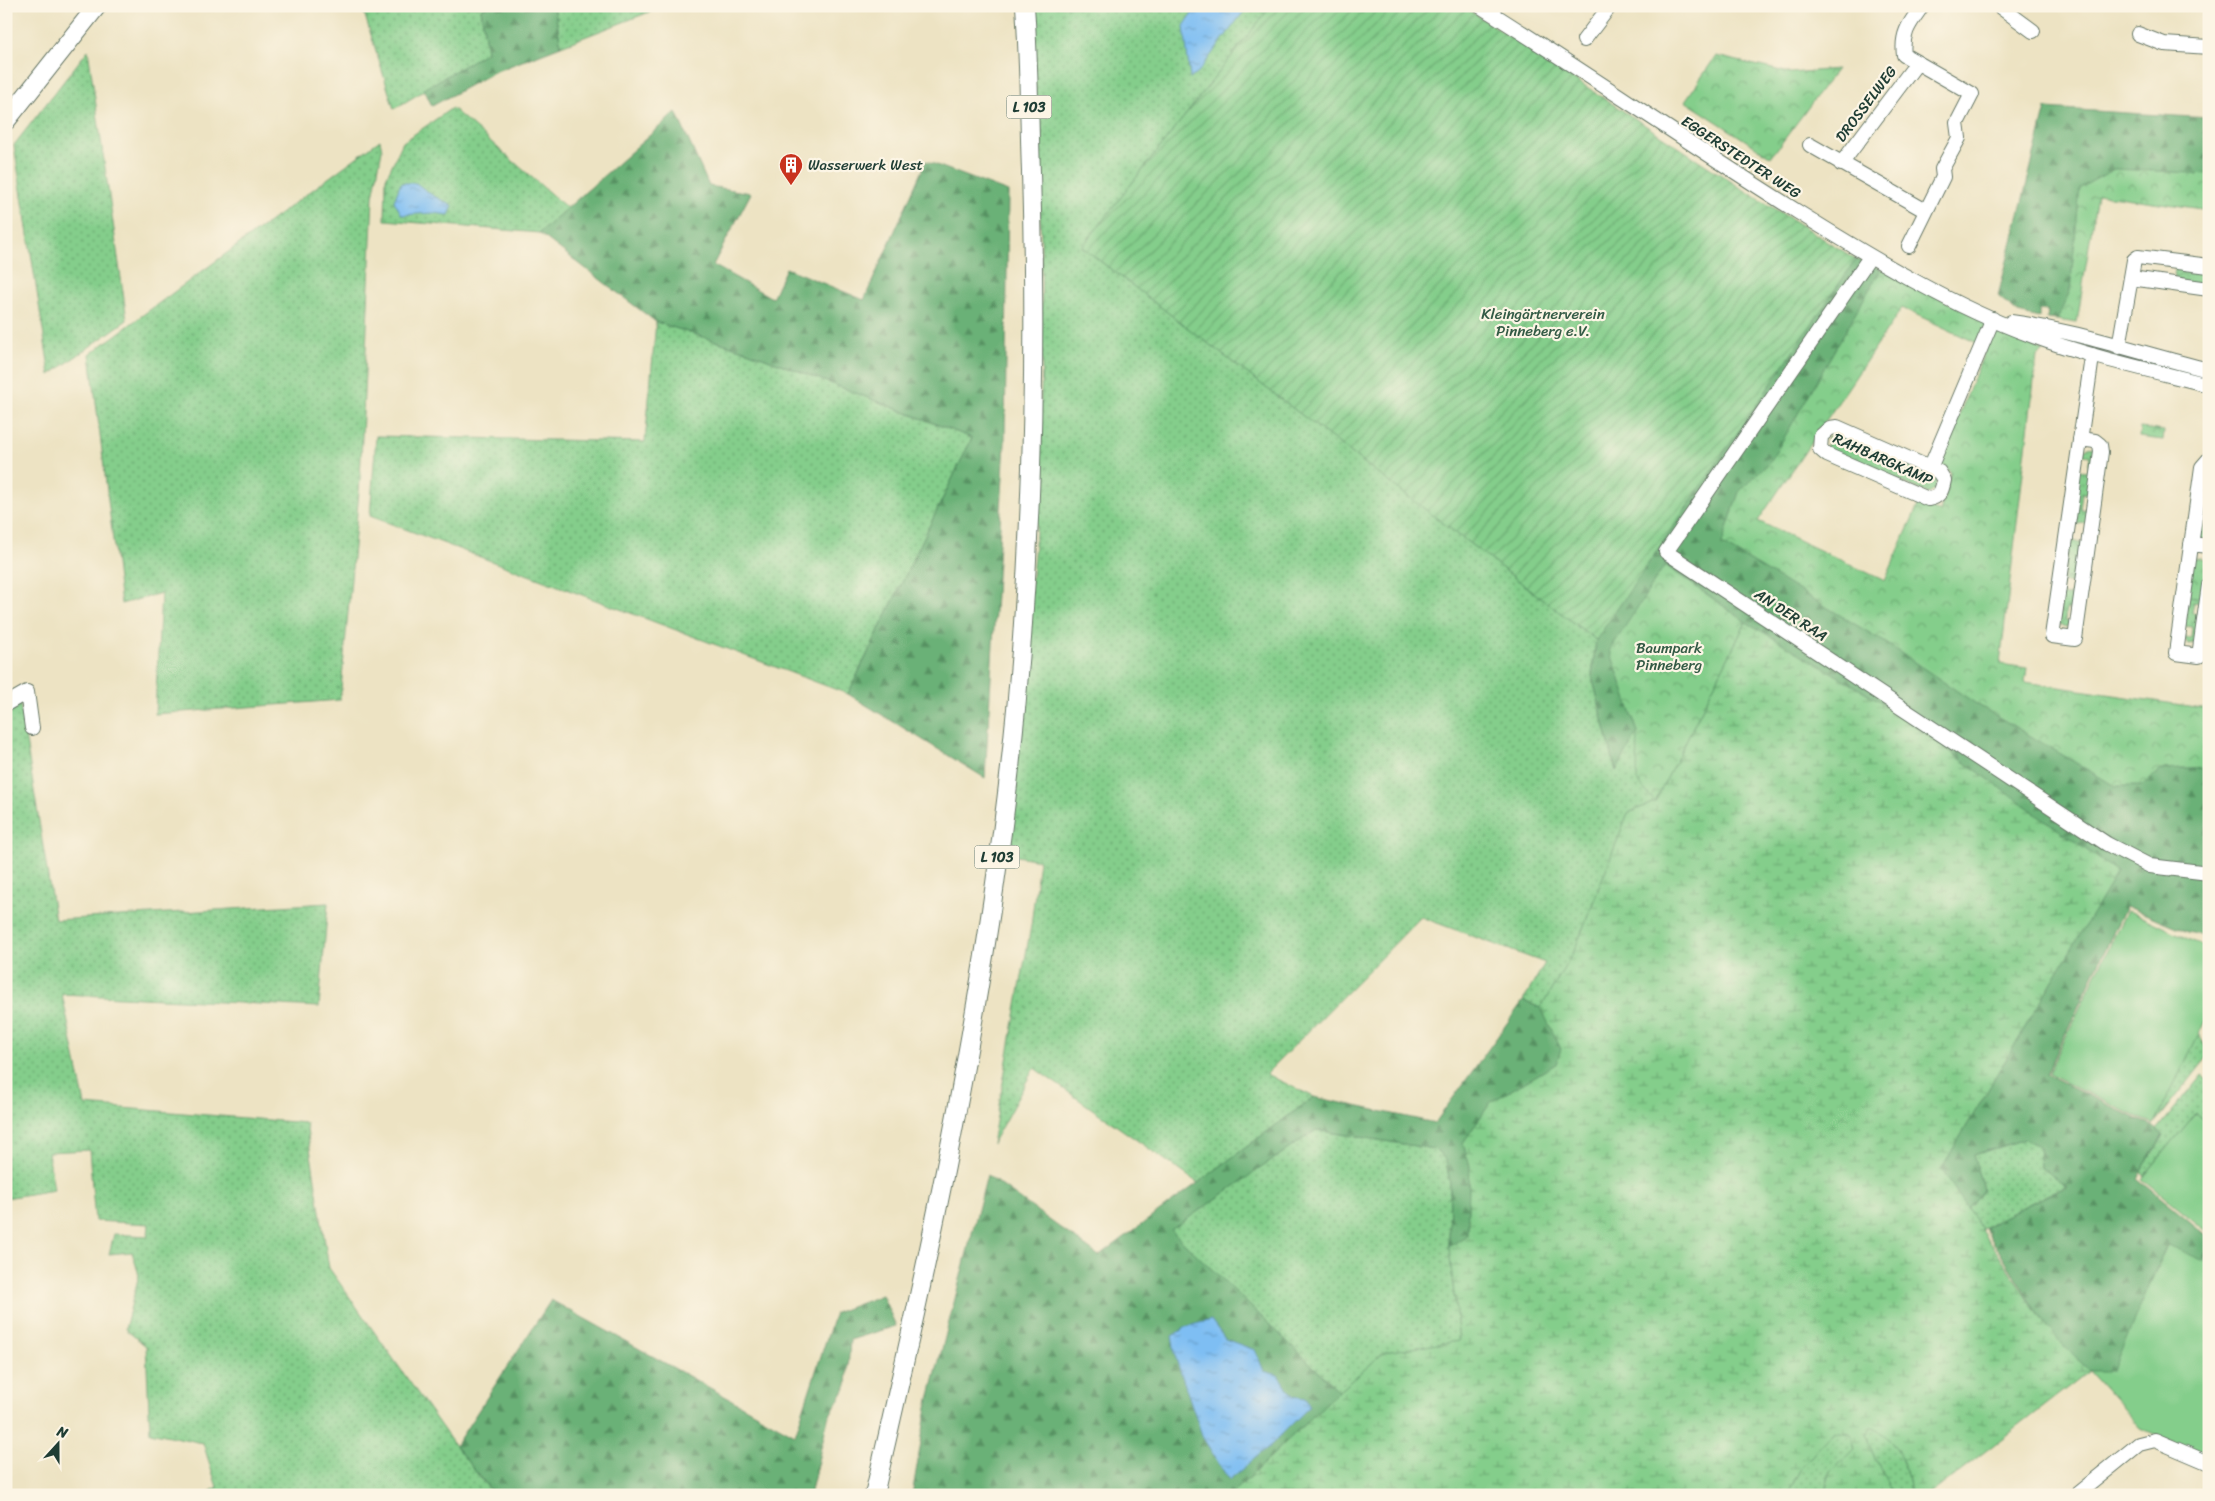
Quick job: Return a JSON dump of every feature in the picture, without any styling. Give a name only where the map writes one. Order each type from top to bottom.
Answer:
[{"type":"main road","points":[[6,121],[97,6]]},
{"type":"main road","name":"L 103","points":[[874,1495],[911,1334],[957,1103],[990,912],[1009,770],[1024,624],[1034,437],[1033,246],[1025,6]]},
{"type":"street","name":"EGGERSTEDTER WEG","points":[[1480,6],[1501,12],[1750,183],[1870,257],[1994,319],[2033,336],[2097,356],[2209,385]]},
{"type":"street","points":[[1584,40],[1610,6]]},
{"type":"street","name":"DROSSELWEG","points":[[1909,246],[1943,176],[1942,169],[1959,138],[1957,123],[1972,94],[1904,54],[1902,42],[1908,26],[1922,6]]},
{"type":"street","points":[[1999,6],[2033,31]]},
{"type":"street","points":[[2138,34],[2164,44],[2209,47]]},
{"type":"street","name":"DROSSELWEG","points":[[1841,164],[1917,63]]},
{"type":"street","name":"DROSSELWEG","points":[[1810,145],[1926,211]]},
{"type":"street","name":"AN DER RAA","points":[[1870,257],[1666,552],[2107,844],[2150,866],[2209,874]]},
{"type":"street","points":[[2119,347],[2134,260],[2138,257],[2209,266]]},
{"type":"street","points":[[2130,278],[2209,289]]},
{"type":"street","name":"EGGERSTEDTER WEG","points":[[1994,319],[2061,329],[2104,343],[2209,370]]},
{"type":"street","name":"RAHBARGKAMP","points":[[1930,468],[1994,319]]},
{"type":"street","points":[[2080,439],[2094,441],[2100,445],[2101,452],[2075,639],[2052,636],[2080,439],[2097,356],[2104,343]]},
{"type":"street","name":"RAHBARGKAMP","points":[[1837,427],[1930,468],[1940,472],[1944,480],[1942,491],[1936,498],[1928,499],[1827,455],[1820,449],[1821,436],[1830,428],[1837,427]]},
{"type":"street","points":[[2209,458],[2202,467],[2176,653],[2199,656],[2209,585]]},
{"type":"street","points":[[2068,527],[2090,530]]},
{"type":"street","points":[[2191,544],[2209,546]]},
{"type":"street","points":[[6,704],[27,692],[32,728]]},
{"type":"street","points":[[2076,1495],[2139,1444],[2155,1440],[2209,1463]]},
{"type":"green space","points":[[362,6],[487,6],[481,9],[487,52],[394,109]]},
{"type":"green space","points":[[487,6],[554,6],[561,46],[494,72],[432,106],[424,89],[487,52],[481,9]]},
{"type":"green space","points":[[554,6],[650,6],[652,11],[561,46]]},
{"type":"green space","points":[[1031,6],[1271,6],[1082,247],[1596,640],[1592,676],[1616,771],[1638,732],[1746,622],[1655,802],[1628,813],[1575,949],[1541,1008],[1523,1001],[1545,963],[1421,917],[1266,1074],[1314,1097],[1198,1183],[1034,1068],[992,1144],[1031,926],[1039,860],[1006,854],[1036,533],[1042,365],[1041,239]]},
{"type":"green space","name":"Kleingärtnerverein Pinneberg e.V.","points":[[1271,6],[1463,6],[1741,188],[1856,259],[1596,640],[1082,247]]},
{"type":"green space","points":[[88,50],[127,320],[50,375],[14,145]]},
{"type":"green space","points":[[1716,56],[1790,73],[1837,69],[1771,157],[1685,101]]},
{"type":"green space","points":[[452,108],[567,208],[539,233],[385,220],[386,178],[403,142]]},
{"type":"green space","points":[[2046,108],[2209,118],[2209,174],[2114,169],[2080,188],[2070,291],[2057,320],[2047,319],[2048,311],[2039,310],[2039,318],[2018,313],[1998,296]]},
{"type":"green space","points":[[676,112],[709,186],[751,193],[713,265],[772,298],[786,268],[864,300],[926,161],[1008,192],[1005,443],[985,778],[848,694],[972,438],[747,351],[656,322],[539,233]]},
{"type":"green space","points":[[380,140],[382,150],[373,197],[360,480],[340,700],[155,714],[161,593],[121,604],[90,354]]},
{"type":"green space","points":[[2114,169],[2209,174],[2209,210],[2097,194],[2077,323],[2057,320],[2070,291],[2080,188]]},
{"type":"green space","points":[[1856,259],[1881,269],[1772,459],[1739,492],[1722,544],[1883,641],[1975,703],[2115,786],[2141,786],[2160,770],[2209,768],[2209,937],[2188,932],[2126,906],[2046,1075],[2154,1127],[2163,1135],[2137,1178],[2209,1237],[2209,1263],[2166,1246],[2112,1372],[2089,1371],[2047,1327],[1985,1229],[2004,1216],[2067,1186],[2041,1168],[2039,1146],[2025,1139],[1973,1155],[1983,1190],[1967,1208],[1941,1169],[2117,872],[1880,701],[1746,622],[1666,565],[1610,650],[1638,732],[1616,771],[1592,676],[1596,640]]},
{"type":"green space","points":[[2176,264],[2208,269],[2205,285],[2173,281]]},
{"type":"green space","points":[[1881,269],[1982,319],[1986,325],[1977,343],[1902,308],[1758,521],[1885,581],[1919,503],[1940,512],[1951,472],[1939,464],[1995,326],[2044,351],[2037,356],[2000,664],[2027,668],[2025,682],[2209,709],[2209,768],[2160,770],[2141,786],[2115,786],[1975,703],[1883,641],[1722,544],[1739,492],[1772,459]]},
{"type":"green space","points":[[656,322],[747,351],[972,438],[848,694],[370,516],[376,436],[645,442]]},
{"type":"green space","points":[[2140,428],[2164,431],[2163,440],[2139,437]]},
{"type":"green space","points":[[1835,432],[1936,478],[1936,488],[1929,494],[1826,449],[1827,438]]},
{"type":"green space","points":[[2090,446],[2096,449],[2091,494],[2082,493],[2080,509],[2089,510],[2086,523],[2077,524],[2073,522],[2078,470],[2088,471],[2090,455],[2083,454],[2084,450]]},
{"type":"green space","points":[[2209,464],[2209,510],[2200,509]]},
{"type":"green space","points":[[2209,510],[2209,540],[2197,539],[2197,525],[2206,526]]},
{"type":"green space","points":[[2069,541],[2085,543],[2079,579],[2064,578]]},
{"type":"green space","points":[[2193,557],[2209,559],[2203,598],[2188,596]]},
{"type":"green space","name":"Baumpark Pinneberg","points":[[1665,565],[1746,622],[1655,802],[1637,781],[1638,732],[1610,650]]},
{"type":"green space","points":[[2064,578],[2079,579],[2075,610],[2066,609],[2065,621],[2071,622],[2067,627],[2059,624],[2061,595],[2070,596],[2072,584],[2063,582]]},
{"type":"green space","points":[[2188,596],[2203,598],[2203,603],[2194,602],[2192,613],[2201,615],[2196,643],[2188,644],[2184,638],[2191,638],[2192,627],[2183,626]]},
{"type":"green space","points":[[1746,622],[1880,701],[2117,872],[1941,1169],[2047,1327],[2089,1371],[1929,1495],[1909,1495],[1907,1475],[1900,1455],[1888,1438],[1871,1427],[1866,1434],[1891,1495],[1824,1495],[1830,1473],[1855,1449],[1851,1434],[1834,1431],[1801,1468],[1787,1495],[1231,1495],[1339,1391],[1385,1352],[1459,1341],[1449,1247],[1467,1235],[1470,1166],[1463,1143],[1491,1102],[1556,1064],[1561,1049],[1541,1008],[1575,949],[1628,813],[1655,802]]},
{"type":"green space","points":[[20,704],[55,920],[328,903],[319,1007],[62,994],[85,1105],[306,1123],[329,1268],[455,1446],[494,1495],[205,1495],[217,1487],[203,1443],[150,1432],[146,1346],[125,1329],[139,1275],[132,1252],[109,1254],[114,1234],[148,1236],[149,1224],[95,1221],[89,1150],[48,1152],[54,1190],[6,1198],[6,712]]},
{"type":"green space","points":[[2127,910],[2209,949],[2209,1013],[2154,1125],[2048,1074]]},
{"type":"green space","points":[[1523,1001],[1541,1008],[1561,1049],[1556,1064],[1491,1102],[1463,1143],[1470,1166],[1467,1235],[1449,1247],[1450,1184],[1446,1160],[1434,1149],[1316,1130],[1171,1230],[1339,1391],[1231,1495],[912,1495],[927,1407],[987,1175],[1099,1256],[1314,1097],[1435,1123]]},
{"type":"green space","points":[[2199,1033],[2209,1055],[2154,1125]]},
{"type":"green space","points":[[2202,1075],[2209,1080],[2209,1124],[2196,1113],[2144,1176],[2140,1173],[2163,1136],[2157,1130]]},
{"type":"green space","points":[[2196,1113],[2209,1124],[2209,1233],[2142,1179]]},
{"type":"green space","points":[[1316,1130],[1434,1149],[1446,1160],[1450,1184],[1449,1247],[1459,1341],[1385,1352],[1339,1391],[1170,1230]]},
{"type":"green space","points":[[2025,1139],[2039,1146],[2041,1168],[2067,1185],[2004,1216],[1982,1230],[1967,1208],[1983,1190],[1973,1155]]},
{"type":"green space","points":[[2167,1245],[2209,1263],[2209,1457],[2140,1428],[2089,1371],[2112,1371]]},
{"type":"green space","points":[[882,1295],[896,1326],[850,1340],[847,1385],[828,1418],[810,1495],[495,1495],[455,1446],[551,1300],[795,1435],[835,1313]]},
{"type":"green space","points":[[1871,1427],[1888,1438],[1900,1455],[1907,1475],[1909,1495],[1891,1495],[1866,1434]]},
{"type":"green space","points":[[1833,1431],[1851,1434],[1855,1450],[1830,1473],[1824,1495],[1787,1495],[1801,1468]]},
{"type":"water","points":[[1197,6],[1248,6],[1196,75],[1190,78],[1184,26]]},
{"type":"water","points":[[401,183],[416,183],[432,195],[453,206],[449,215],[433,213],[402,215],[394,201]]},
{"type":"water","points":[[1211,1320],[1225,1339],[1255,1350],[1264,1371],[1278,1375],[1293,1396],[1305,1398],[1310,1406],[1272,1444],[1229,1480],[1203,1438],[1176,1359],[1172,1336],[1188,1326]]},
{"type":"place","name":"Wasserwerk West","points":[[791,186]]}]
